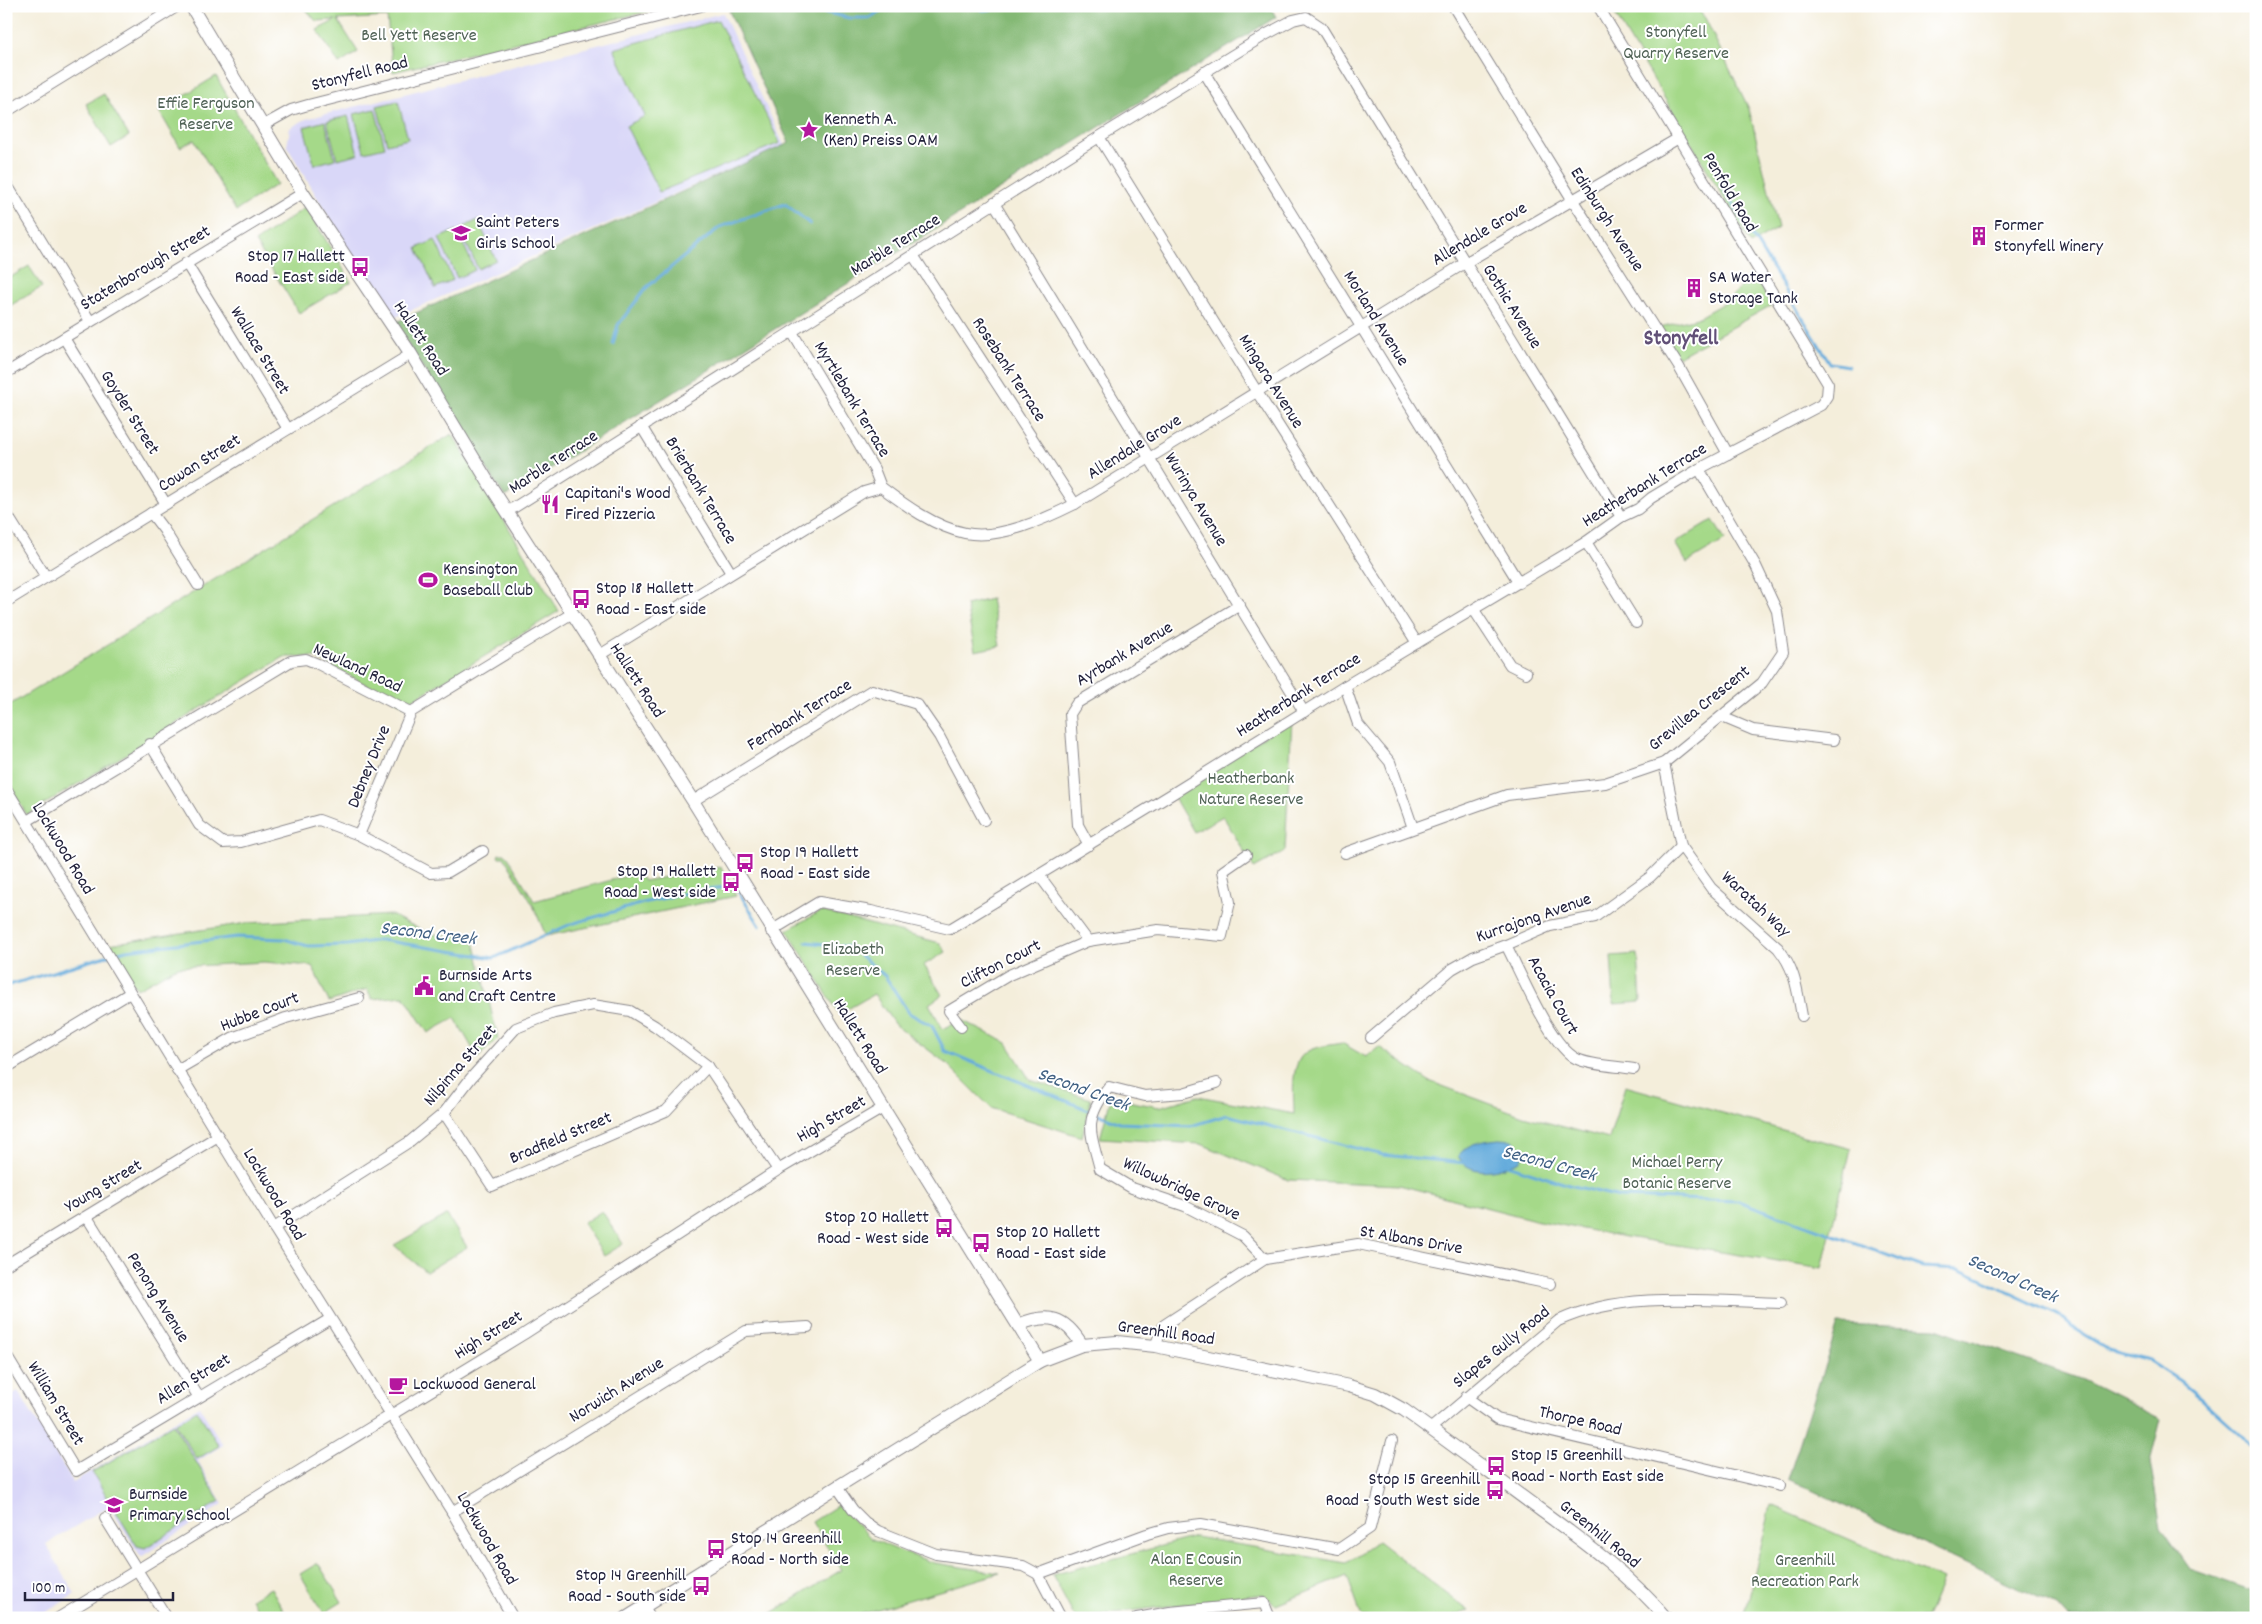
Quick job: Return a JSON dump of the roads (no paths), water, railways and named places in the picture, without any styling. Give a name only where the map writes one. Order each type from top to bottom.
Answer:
[{"type":"main road","name":"Hallett Road","points":[[191,6],[264,125],[303,194],[411,354],[571,614],[693,801],[771,930],[1040,1361]]},
{"type":"main road","points":[[1018,1325],[1030,1320],[1057,1319],[1067,1324],[1082,1346]]},
{"type":"main road","name":"Greenhill Road","points":[[626,1618],[647,1612],[837,1487],[1040,1361],[1082,1346],[1117,1342],[1155,1346],[1375,1394],[1404,1410],[1576,1536],[1609,1562],[1654,1603],[1666,1618]]},
{"type":"street","points":[[6,112],[178,6]]},
{"type":"street","name":"Stonyfell Road","points":[[264,125],[292,110],[308,105],[701,6]]},
{"type":"street","name":"Edinburgh Avenue","points":[[1453,6],[1572,199],[1679,367],[1728,454]]},
{"type":"street","name":"Penfold Road","points":[[1598,6],[1677,139],[1828,384],[1826,396]]},
{"type":"street","name":"Marble Terrace","points":[[507,512],[1099,137],[1293,20],[1306,17]]},
{"type":"street","name":"Gothic Avenue","points":[[1306,17],[1320,26],[1621,517]]},
{"type":"street","name":"Morland Avenue","points":[[1204,72],[1519,583]]},
{"type":"street","name":"Mingara Avenue","points":[[1099,137],[1257,392],[1417,643]]},
{"type":"street","name":"Allendale Grove","points":[[881,487],[910,509],[965,533],[999,532],[1038,522],[1075,504],[1465,263],[1677,139]]},
{"type":"street","points":[[6,184],[90,321]]},
{"type":"street","name":"Statenborough Street","points":[[6,373],[303,194]]},
{"type":"street","name":"Wurinya Avenue","points":[[994,203],[1304,712]]},
{"type":"street","name":"Rosebank Terrace","points":[[913,254],[1075,504]]},
{"type":"street","name":"Wallace Street","points":[[186,263],[288,430]]},
{"type":"street","name":"Myrtlebank Terrace","points":[[792,332],[870,463],[881,487]]},
{"type":"street","name":"Goyder Street","points":[[64,338],[166,504]]},
{"type":"street","name":"Cowan Street","points":[[6,602],[411,354]]},
{"type":"street","name":"Heatherbank Terrace","points":[[771,930],[819,902],[871,911],[950,929],[1345,686],[1586,542],[1621,517],[1638,510],[1651,498],[1699,469],[1821,405],[1826,396]]},
{"type":"street","name":"Brierbank Terrace","points":[[642,426],[731,573]]},
{"type":"street","name":"Grevillea Crescent","points":[[1345,853],[1507,795],[1605,784],[1664,764],[1762,683],[1782,652],[1777,611],[1756,566],[1699,469]]},
{"type":"street","points":[[598,656],[864,492],[881,487]]},
{"type":"street","points":[[6,513],[46,577]]},
{"type":"street","points":[[151,513],[164,530],[198,585]]},
{"type":"street","points":[[1586,542],[1636,623]]},
{"type":"street","name":"Ayrbank Avenue","points":[[1089,845],[1078,825],[1070,714],[1076,702],[1240,606]]},
{"type":"street","points":[[1474,610],[1510,665],[1526,673]]},
{"type":"street","name":"Newland Road","points":[[27,821],[150,744],[291,661],[306,659],[318,664],[411,712],[571,614]]},
{"type":"street","points":[[1345,686],[1358,724],[1390,762],[1413,828]]},
{"type":"street","name":"Fernbank Terrace","points":[[693,801],[872,690],[917,704],[939,736],[984,820]]},
{"type":"street","name":"Debney Drive","points":[[360,836],[411,712]]},
{"type":"street","points":[[1722,717],[1753,730],[1834,740]]},
{"type":"street","points":[[150,744],[199,825],[223,842],[241,842],[319,820],[360,836],[431,873],[448,872],[483,851]]},
{"type":"street","name":"Waratah Way","points":[[1664,764],[1681,846],[1711,888],[1778,948],[1788,960],[1793,970],[1802,1016]]},
{"type":"street","name":"Lockwood Road","points":[[6,788],[330,1319],[452,1512],[513,1618]]},
{"type":"street","name":"Kurrajong Avenue","points":[[1371,1038],[1452,968],[1473,957],[1506,946],[1550,926],[1595,917],[1650,877],[1681,846]]},
{"type":"street","name":"Clifton Court","points":[[961,1027],[949,1011],[1009,975],[1088,941],[1158,930],[1222,936],[1230,902],[1223,871],[1246,855]]},
{"type":"street","points":[[1039,876],[1088,941]]},
{"type":"street","name":"Acacia Court","points":[[1506,946],[1554,1038],[1566,1053],[1579,1060],[1634,1070]]},
{"type":"street","points":[[6,1068],[130,994]]},
{"type":"street","name":"Hubbe Court","points":[[177,1070],[232,1038],[286,1018],[359,998]]},
{"type":"street","name":"Nilpinna Street","points":[[274,1228],[409,1142],[444,1113],[471,1078],[516,1028],[554,1013],[593,1005],[630,1011],[655,1026],[708,1066],[778,1170]]},
{"type":"street","name":"Bradfield Street","points":[[444,1113],[492,1186],[666,1111],[708,1066]]},
{"type":"street","name":"Willowbridge Grove","points":[[1217,1083],[1183,1094],[1145,1096],[1109,1087],[1095,1106],[1091,1118],[1090,1131],[1100,1169],[1132,1188],[1185,1206],[1243,1236],[1265,1259]]},
{"type":"street","name":"High Street","points":[[58,1618],[524,1334],[778,1170],[883,1108]]},
{"type":"street","name":"Young Street","points":[[6,1265],[218,1136]]},
{"type":"street","name":"Penong Avenue","points":[[87,1216],[198,1396]]},
{"type":"street","name":"St Albans Drive","points":[[1265,1259],[1358,1244],[1550,1284]]},
{"type":"street","points":[[1155,1346],[1164,1325],[1265,1259]]},
{"type":"street","name":"Slapes Gully Road","points":[[1430,1429],[1558,1321],[1577,1312],[1647,1300],[1781,1303]]},
{"type":"street","name":"Allen Street","points":[[76,1471],[198,1396],[330,1319]]},
{"type":"street","name":"Norwich Avenue","points":[[452,1512],[746,1331],[808,1328]]},
{"type":"street","name":"William Street","points":[[6,1355],[76,1471]]},
{"type":"street","name":"Thorpe Road","points":[[1466,1397],[1497,1419],[1780,1486]]},
{"type":"street","points":[[1038,1574],[1147,1534],[1168,1528],[1201,1524],[1339,1550],[1370,1528],[1392,1441]]},
{"type":"street","points":[[837,1487],[853,1510],[878,1531],[936,1554],[1023,1566],[1038,1574],[1061,1618]]},
{"type":"street","points":[[105,1518],[138,1569],[166,1618]]},
{"type":"street","points":[[1137,1618],[1170,1612],[1264,1603],[1270,1618]]},
{"type":"water","points":[[1499,1139],[1513,1140],[1521,1148],[1523,1155],[1520,1161],[1495,1169],[1478,1170],[1470,1168],[1458,1156],[1471,1145]]},
{"type":"waterway","points":[[799,6],[849,18],[869,18],[889,6]]},
{"type":"waterway","points":[[975,6],[983,10],[1028,6]]},
{"type":"waterway","points":[[1720,183],[1830,363],[1848,366]]},
{"type":"waterway","points":[[613,344],[618,325],[646,288],[720,227],[785,204],[810,224]]},
{"type":"waterway","name":"Second Creek","points":[[6,986],[126,950],[237,937],[284,939],[308,946],[347,945],[381,940],[494,958],[571,924],[647,902],[701,890],[735,886],[760,926]]},
{"type":"waterway","name":"Second Creek","points":[[806,942],[850,947],[885,976],[909,1013],[932,1026],[945,1051],[1120,1123],[1191,1126],[1227,1115],[1383,1155],[1465,1163]]},
{"type":"waterway","name":"Second Creek","points":[[1508,1165],[1569,1185],[1620,1197],[1738,1201],[1923,1267],[1959,1269],[2064,1318],[2083,1335],[2108,1350],[2149,1361],[2180,1381],[2243,1437],[2256,1453]]},
{"type":"place","name":"Kenneth A. (Ken) Preiss OAM","points":[[809,130]]},
{"type":"place","name":"Saint Peters Girls School","points":[[461,233]]},
{"type":"place","name":"Former Stonyfell Winery","points":[[1979,236]]},
{"type":"place","name":"Stop 17 Hallett Road - East side","points":[[360,267]]},
{"type":"place","name":"SA Water Storage Tank","points":[[1694,288]]},
{"type":"place","name":"Capitani's Wood Fired Pizzeria","points":[[550,504]]},
{"type":"place","name":"Kensington Baseball Club","points":[[428,580]]},
{"type":"place","name":"Stop 18 Hallett Road - East side","points":[[581,599]]},
{"type":"place","name":"Stop 19 Hallett Road - East side","points":[[745,863]]},
{"type":"place","name":"Stop 19 Hallett Road - West side","points":[[731,882]]},
{"type":"place","name":"Burnside Arts and Craft Centre","points":[[424,986]]},
{"type":"place","name":"Stop 20 Hallett Road - West side","points":[[944,1228]]},
{"type":"place","name":"Stop 20 Hallett Road - East side","points":[[981,1243]]},
{"type":"place","name":"Lockwood General","points":[[398,1385]]},
{"type":"place","name":"Stop 15 Greenhill Road - North East side","points":[[1496,1466]]},
{"type":"place","name":"Stop 15 Greenhill Road - South West side","points":[[1495,1490]]},
{"type":"place","name":"Burnside Primary School","points":[[114,1505]]},
{"type":"place","name":"Stop 14 Greenhill Road - North side","points":[[716,1549]]},
{"type":"place","name":"Stop 14 Greenhill Road - South side","points":[[701,1586]]},
{"type":"district","name":"Stonyfell","points":[[1681,339]]},
{"type":"park label","name":"Bell Yett Reserve","points":[[419,36]]},
{"type":"park label","name":"Stonyfell Quarry Reserve","points":[[1676,43]]},
{"type":"park label","name":"Effie Ferguson Reserve","points":[[206,114]]},
{"type":"park label","name":"Heatherbank Nature Reserve","points":[[1251,790]]},
{"type":"park label","name":"Elizabeth Reserve","points":[[853,960]]},
{"type":"park label","name":"Michael Perry Botanic Reserve","points":[[1677,1173]]},
{"type":"park label","name":"Alan E Cousin Reserve","points":[[1196,1570]]},
{"type":"park label","name":"Greenhill Recreation Park","points":[[1805,1571]]}]
